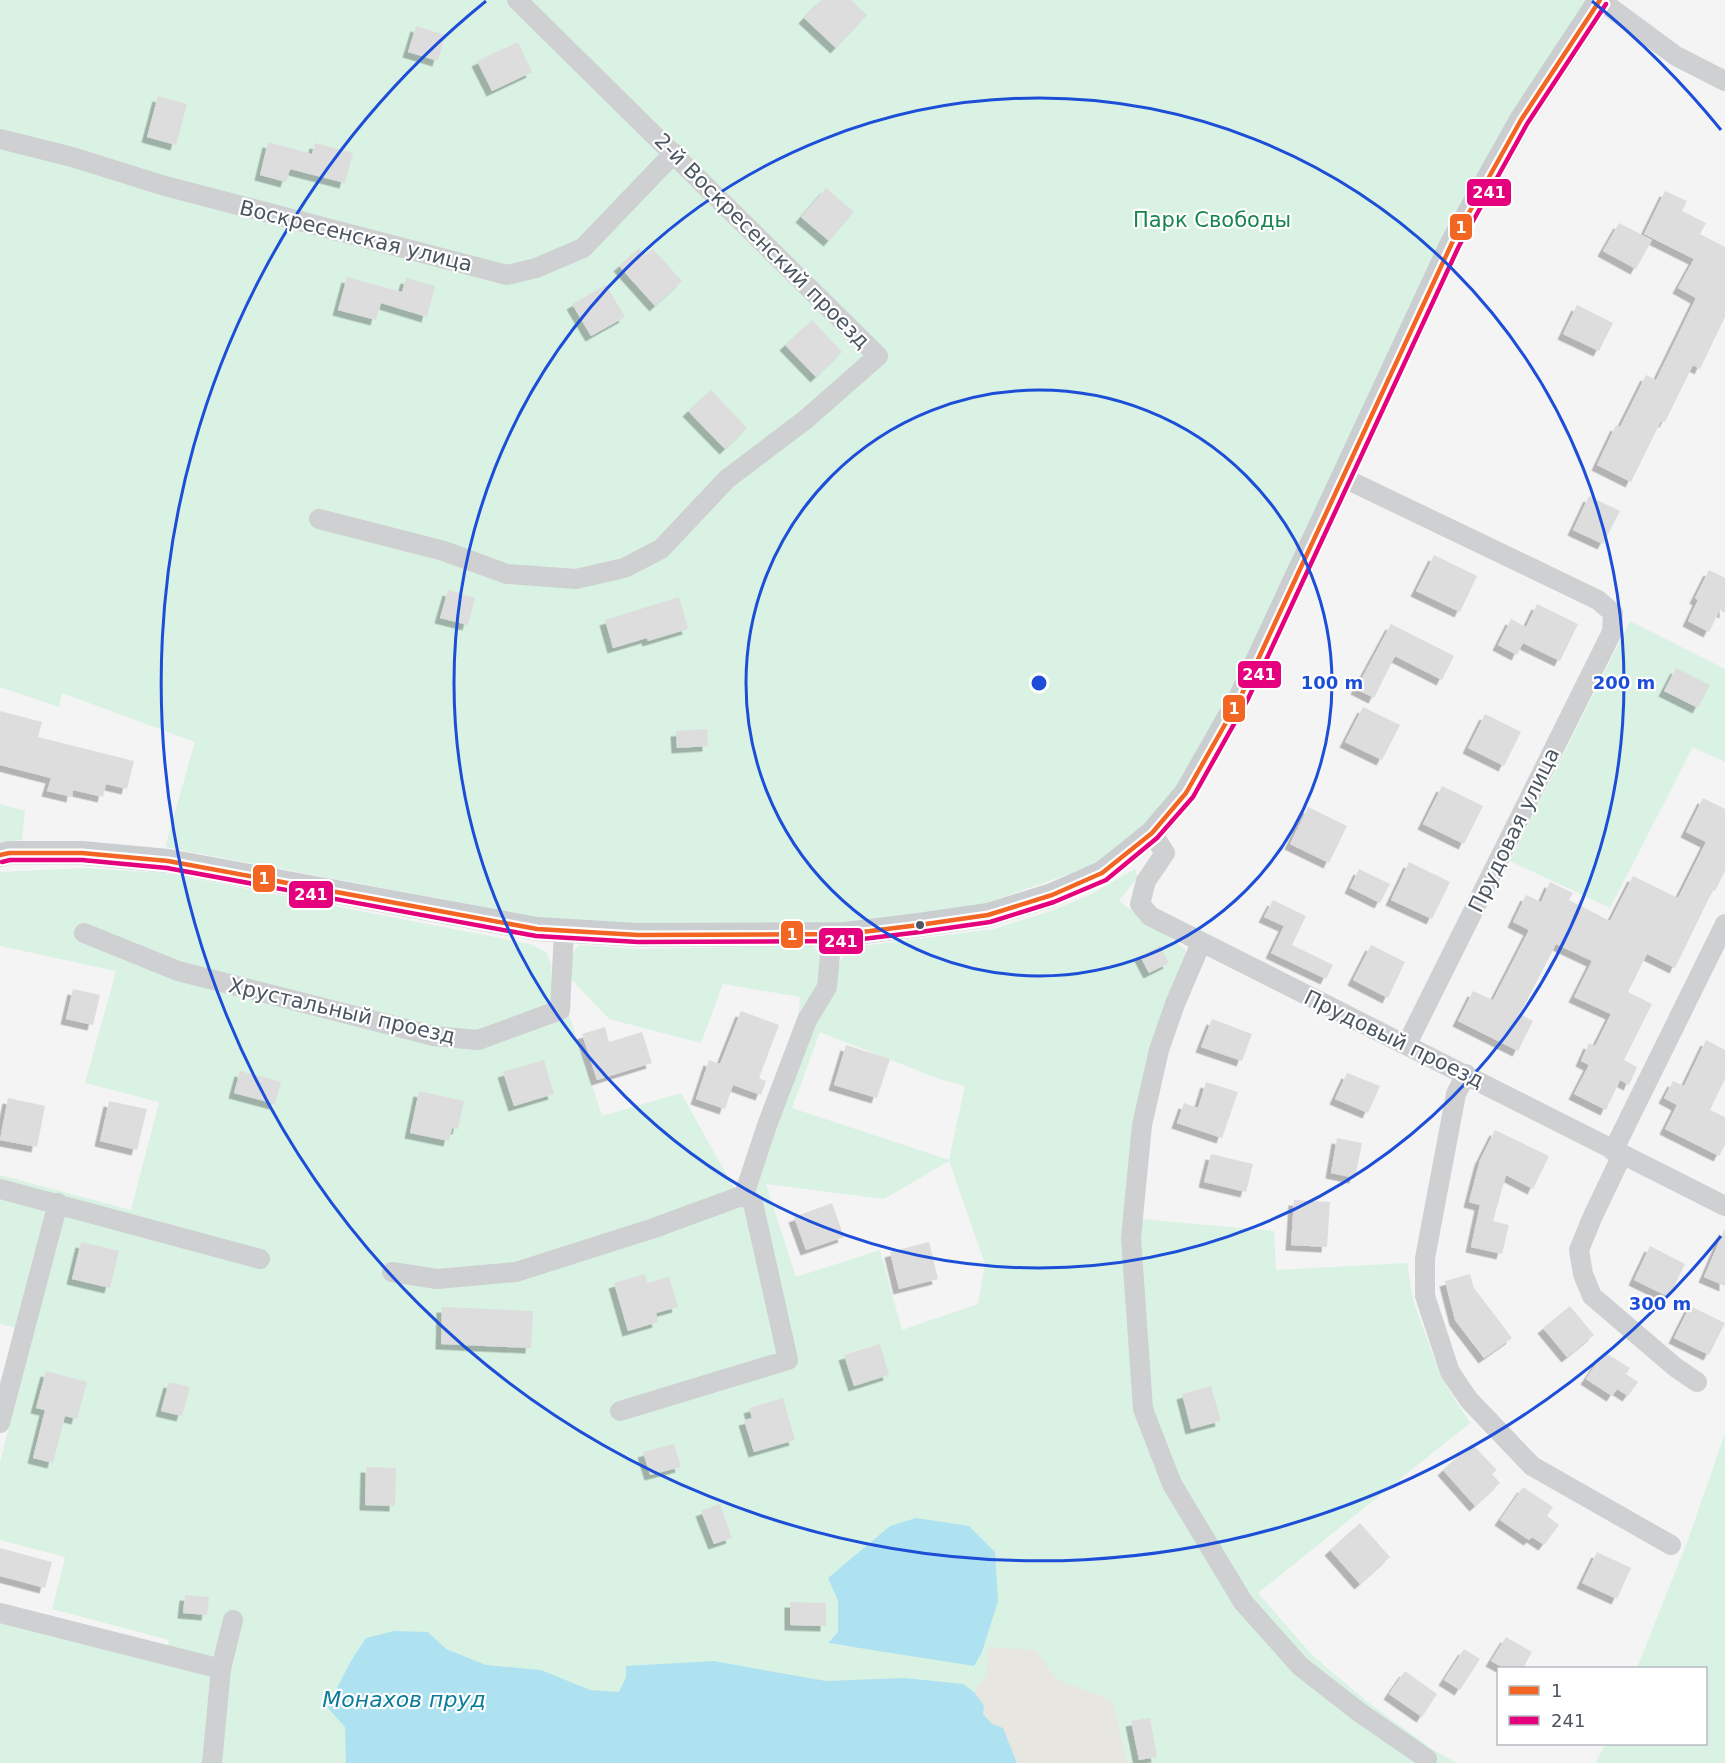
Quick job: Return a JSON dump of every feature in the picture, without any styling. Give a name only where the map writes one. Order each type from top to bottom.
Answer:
[{"type":"main road","points":[[0,855],[82,853],[168,861],[537,929],[638,935],[846,934],[988,915],[1052,895],[1102,873],[1152,832],[1186,792],[1240,698],[1452,243],[1521,120],[1600,0]]},
{"type":"street","name":"2-й Воскресенский проезд","points":[[318,519],[444,551],[507,574],[576,579],[624,568],[661,549],[727,479],[805,420],[878,356],[517,0]]},
{"type":"street","points":[[1600,0],[1676,56],[1725,81]]},
{"type":"street","name":"Воскресенская улица","points":[[0,139],[72,157],[165,186],[507,275],[536,268],[583,248],[674,153]]},
{"type":"street","name":"Прудовая улица","points":[[1344,478],[1598,600],[1613,613],[1612,632],[1407,1044]]},
{"type":"street","name":"Прудовый проезд","points":[[1152,832],[1165,853],[1146,881],[1140,904],[1150,916],[1201,944],[1407,1044],[1725,1206]]},
{"type":"street","points":[[1697,1382],[1675,1367],[1592,1296],[1583,1274],[1579,1250],[1618,1153],[1725,924]]},
{"type":"street","name":"Хрустальный проезд","points":[[84,933],[178,971],[434,1036],[478,1040],[560,1010],[564,931]]},
{"type":"street","points":[[744,1195],[766,1128],[807,1020],[827,987],[830,955],[827,935]]},
{"type":"street","points":[[1201,944],[1175,1004],[1159,1050],[1142,1125],[1131,1238],[1143,1409],[1172,1484],[1243,1602],[1300,1666],[1359,1712],[1427,1759]]},
{"type":"street","points":[[1466,1074],[1456,1094],[1425,1258],[1425,1296],[1450,1372],[1469,1400],[1532,1466],[1671,1545]]},
{"type":"street","points":[[0,1189],[260,1259]]},
{"type":"street","points":[[392,1272],[437,1279],[516,1272],[654,1228],[744,1195]]},
{"type":"street","points":[[620,1411],[788,1360],[753,1203],[744,1195]]},
{"type":"street","points":[[0,1423],[58,1203]]},
{"type":"street","points":[[0,1613],[222,1670]]},
{"type":"street","points":[[212,1763],[222,1670],[233,1620]]},
{"type":"green space","name":"Парк Свободы","points":[[0,0],[1590,0],[1515,118],[1234,695],[1182,780],[1147,823],[1100,863],[986,903],[908,917],[846,923],[635,926],[558,921],[165,847],[195,742],[62,693],[59,707],[0,687]]},
{"type":"green space","points":[[1630,621],[1725,669],[1725,762],[1693,747],[1610,908],[1510,861]]},
{"type":"green space","points":[[0,804],[25,811],[22,840],[0,842]]},
{"type":"green space","points":[[84,868],[164,873],[530,944],[546,952],[551,964],[553,1002],[567,1008],[602,1116],[681,1093],[735,1190],[798,1019],[800,997],[723,984],[701,1043],[609,1019],[570,978],[568,959],[579,945],[638,949],[812,946],[820,952],[831,981],[847,948],[994,929],[1088,896],[1135,869],[1138,877],[1119,901],[1185,949],[1194,971],[1166,1052],[1149,1128],[1141,1219],[1274,1231],[1276,1270],[1407,1263],[1413,1300],[1441,1377],[1470,1423],[1258,1593],[1311,1654],[1365,1700],[1432,1749],[1457,1763],[0,1763],[0,1622],[163,1664],[169,1640],[52,1609],[65,1557],[0,1540],[0,1463],[33,1332],[0,1324],[0,1175],[131,1210],[159,1102],[85,1083],[116,971],[0,946],[0,872]],"holes":[[[820,1032],[939,1079],[965,1086],[949,1160],[792,1108]],[[949,1161],[985,1264],[978,1304],[902,1330],[880,1250],[796,1277],[766,1184],[884,1199]],[[890,1526],[847,1647],[828,1643],[838,1632],[838,1600],[828,1578]]]},
{"type":"green space","points":[[1725,1433],[1725,1763],[1596,1763],[1605,1745],[1707,1745],[1707,1667],[1637,1667],[1688,1540]]},
{"type":"sand","points":[[988,1647],[1036,1650],[1057,1680],[1112,1700],[1127,1763],[1017,1763],[1003,1728],[992,1724],[983,1714],[984,1706],[974,1692],[987,1675]]},
{"type":"water","points":[[916,1518],[969,1526],[995,1552],[998,1601],[982,1652],[974,1666],[828,1643],[838,1632],[838,1601],[828,1578],[890,1526]]},
{"type":"water","name":"Монахов пруд","points":[[394,1631],[428,1632],[446,1649],[486,1665],[541,1670],[590,1690],[619,1692],[626,1677],[626,1666],[713,1661],[826,1681],[904,1678],[963,1684],[974,1692],[984,1706],[983,1714],[992,1724],[1003,1728],[1017,1763],[346,1763],[345,1727],[327,1707],[366,1638]]},
{"type":"building","points":[[821,0],[851,0],[867,15],[836,48],[804,18]]},
{"type":"building","points":[[416,26],[445,35],[438,61],[408,52]]},
{"type":"building","points":[[518,42],[532,72],[492,91],[477,61]]},
{"type":"building","points":[[158,96],[187,104],[176,145],[147,137]]},
{"type":"building","points":[[268,142],[312,154],[315,143],[353,153],[345,183],[290,169],[286,182],[260,175]]},
{"type":"building","points":[[826,188],[854,212],[829,241],[801,217]]},
{"type":"building","points":[[1665,191],[1687,201],[1682,211],[1706,223],[1700,234],[1725,247],[1725,317],[1700,369],[1693,365],[1665,422],[1661,421],[1631,482],[1597,465],[1616,425],[1620,427],[1646,375],[1656,380],[1696,298],[1678,288],[1694,259],[1644,234]]},
{"type":"building","points":[[1619,223],[1652,240],[1636,269],[1603,251]]},
{"type":"building","points":[[639,248],[646,255],[653,249],[682,281],[655,306],[619,266]]},
{"type":"building","points":[[347,277],[402,292],[406,278],[435,286],[427,317],[381,303],[376,320],[338,310]]},
{"type":"building","points":[[606,285],[625,317],[591,336],[572,304]]},
{"type":"building","points":[[1577,305],[1613,323],[1599,351],[1563,334]]},
{"type":"building","points":[[812,320],[842,352],[816,377],[785,345]]},
{"type":"building","points":[[711,390],[747,428],[725,449],[688,411]]},
{"type":"building","points":[[1589,496],[1620,511],[1603,544],[1573,530]]},
{"type":"building","points":[[1434,555],[1477,576],[1460,612],[1416,591]]},
{"type":"building","points":[[1709,570],[1725,578],[1725,613],[1720,610],[1709,632],[1688,621],[1698,600],[1695,598]]},
{"type":"building","points":[[448,590],[475,598],[468,625],[440,618]]},
{"type":"building","points":[[679,597],[688,629],[648,641],[647,638],[613,648],[605,620]]},
{"type":"building","points":[[1537,604],[1578,624],[1560,661],[1523,643],[1517,655],[1498,645],[1511,619],[1526,627]]},
{"type":"building","points":[[1391,624],[1454,656],[1442,680],[1395,656],[1374,698],[1356,689]]},
{"type":"building","points":[[1676,668],[1710,685],[1698,708],[1664,691]]},
{"type":"building","points":[[1363,707],[1400,725],[1382,760],[1345,742]]},
{"type":"building","points":[[0,711],[42,722],[38,737],[134,761],[127,789],[106,784],[103,797],[73,790],[72,797],[47,791],[51,778],[0,765]]},
{"type":"building","points":[[1485,714],[1521,732],[1504,766],[1468,748]]},
{"type":"building","points":[[707,729],[708,746],[677,748],[676,731]]},
{"type":"building","points":[[1442,786],[1483,806],[1464,844],[1423,824]]},
{"type":"building","points":[[1703,798],[1725,809],[1725,871],[1715,891],[1713,890],[1675,968],[1647,954],[1628,992],[1652,1004],[1624,1060],[1637,1067],[1629,1085],[1620,1080],[1606,1110],[1574,1094],[1589,1065],[1581,1061],[1589,1043],[1595,1046],[1611,1014],[1574,997],[1592,961],[1556,944],[1520,1014],[1533,1021],[1518,1051],[1458,1021],[1473,991],[1493,1000],[1529,930],[1513,922],[1526,895],[1541,902],[1550,882],[1573,893],[1569,900],[1610,921],[1633,876],[1678,898],[1706,842],[1686,832]]},
{"type":"building","points":[[1308,807],[1347,826],[1329,863],[1290,844]]},
{"type":"building","points":[[1409,862],[1450,882],[1432,919],[1391,900]]},
{"type":"building","points":[[1359,869],[1390,884],[1380,903],[1350,888]]},
{"type":"building","points":[[1273,900],[1306,916],[1292,945],[1333,965],[1326,979],[1271,953],[1284,926],[1264,917]]},
{"type":"building","points":[[1371,945],[1405,962],[1388,998],[1353,980]]},
{"type":"building","points":[[1160,946],[1169,963],[1149,973],[1140,956]]},
{"type":"building","points":[[73,989],[100,995],[93,1025],[66,1019]]},
{"type":"building","points":[[741,1011],[779,1025],[759,1078],[766,1081],[761,1095],[733,1085],[725,1109],[696,1099],[709,1060],[720,1064]]},
{"type":"building","points":[[1212,1019],[1252,1034],[1242,1061],[1201,1047]]},
{"type":"building","points":[[605,1027],[609,1042],[642,1032],[652,1063],[597,1080],[582,1034]]},
{"type":"building","points":[[1706,1040],[1725,1050],[1725,1079],[1710,1110],[1725,1117],[1725,1145],[1719,1156],[1665,1129],[1677,1105],[1664,1098],[1673,1081],[1684,1086]]},
{"type":"building","points":[[846,1045],[890,1059],[877,1098],[834,1085]]},
{"type":"building","points":[[544,1060],[554,1094],[514,1106],[503,1072]]},
{"type":"building","points":[[240,1071],[281,1082],[275,1104],[234,1093]]},
{"type":"building","points":[[1347,1073],[1380,1086],[1368,1113],[1335,1099]]},
{"type":"building","points":[[1206,1082],[1238,1092],[1222,1138],[1177,1123],[1184,1103],[1198,1108]]},
{"type":"building","points":[[419,1091],[464,1101],[458,1129],[452,1128],[449,1141],[410,1133]]},
{"type":"building","points":[[8,1098],[45,1106],[37,1147],[0,1140]]},
{"type":"building","points":[[109,1101],[147,1109],[137,1150],[100,1141]]},
{"type":"building","points":[[1495,1130],[1549,1156],[1533,1189],[1506,1175],[1493,1221],[1509,1225],[1502,1254],[1471,1247],[1480,1205],[1469,1202],[1480,1160]]},
{"type":"building","points":[[1337,1138],[1362,1143],[1355,1178],[1331,1173]]},
{"type":"building","points":[[1211,1154],[1253,1164],[1246,1192],[1204,1182]]},
{"type":"building","points":[[1294,1200],[1330,1202],[1327,1247],[1291,1245]]},
{"type":"building","points":[[832,1203],[844,1237],[806,1250],[794,1217]]},
{"type":"building","points":[[1725,1228],[1725,1286],[1704,1277]]},
{"type":"building","points":[[81,1242],[119,1251],[110,1288],[72,1279]]},
{"type":"building","points":[[929,1242],[938,1279],[899,1289],[890,1252]]},
{"type":"building","points":[[1650,1246],[1685,1264],[1669,1297],[1634,1280]]},
{"type":"building","points":[[645,1274],[647,1283],[669,1277],[678,1307],[656,1313],[658,1322],[628,1331],[614,1283]]},
{"type":"building","points":[[1470,1274],[1474,1288],[1512,1338],[1484,1358],[1455,1320],[1445,1281]]},
{"type":"building","points":[[1570,1306],[1594,1335],[1567,1357],[1543,1328]]},
{"type":"building","points":[[1690,1306],[1725,1323],[1709,1355],[1674,1338]]},
{"type":"building","points":[[442,1307],[533,1311],[531,1348],[441,1344]]},
{"type":"building","points":[[880,1344],[889,1375],[854,1386],[844,1355]]},
{"type":"building","points":[[1604,1352],[1630,1368],[1626,1374],[1638,1382],[1628,1396],[1617,1389],[1612,1396],[1586,1379]]},
{"type":"building","points":[[46,1371],[87,1382],[77,1419],[65,1416],[53,1463],[33,1458],[45,1410],[36,1408]]},
{"type":"building","points":[[169,1382],[190,1387],[182,1416],[161,1411]]},
{"type":"building","points":[[1211,1386],[1221,1421],[1191,1429],[1182,1394]]},
{"type":"building","points":[[783,1398],[795,1440],[754,1452],[744,1420],[752,1418],[749,1408]]},
{"type":"building","points":[[674,1444],[681,1467],[650,1475],[643,1452]]},
{"type":"building","points":[[1472,1444],[1497,1470],[1492,1474],[1500,1483],[1475,1506],[1443,1470]]},
{"type":"building","points":[[366,1467],[396,1468],[395,1506],[365,1505]]},
{"type":"building","points":[[1523,1487],[1553,1507],[1547,1516],[1559,1525],[1544,1545],[1532,1537],[1529,1540],[1500,1520]]},
{"type":"building","points":[[720,1504],[732,1538],[714,1544],[701,1511]]},
{"type":"building","points":[[1360,1523],[1390,1557],[1360,1584],[1330,1550]]},
{"type":"building","points":[[0,1548],[52,1562],[45,1588],[0,1576]]},
{"type":"building","points":[[1597,1552],[1631,1568],[1617,1599],[1582,1583]]},
{"type":"building","points":[[185,1595],[209,1597],[207,1615],[183,1613]]},
{"type":"building","points":[[790,1602],[826,1603],[826,1626],[790,1625]]},
{"type":"building","points":[[1506,1637],[1532,1652],[1524,1667],[1502,1667],[1491,1661]]},
{"type":"building","points":[[1464,1649],[1480,1659],[1460,1690],[1444,1680]]},
{"type":"building","points":[[1405,1671],[1437,1694],[1422,1717],[1389,1694]]},
{"type":"building","points":[[1150,1718],[1157,1757],[1139,1760],[1131,1721]]},
{"type":"transit line","name":"1","points":[[0,855],[82,853],[168,861],[537,929],[638,935],[846,934],[919,925],[988,915],[1052,895],[1102,873],[1152,833],[1186,793],[1240,698],[1452,243],[1521,120],[1600,0]]},
{"type":"transit line","name":"241","points":[[2,862],[82,860],[167,868],[536,936],[638,942],[846,941],[920,932],[990,922],[1054,902],[1106,880],[1157,838],[1193,797],[1247,701],[1459,246],[1527,124],[1606,4]]}]
